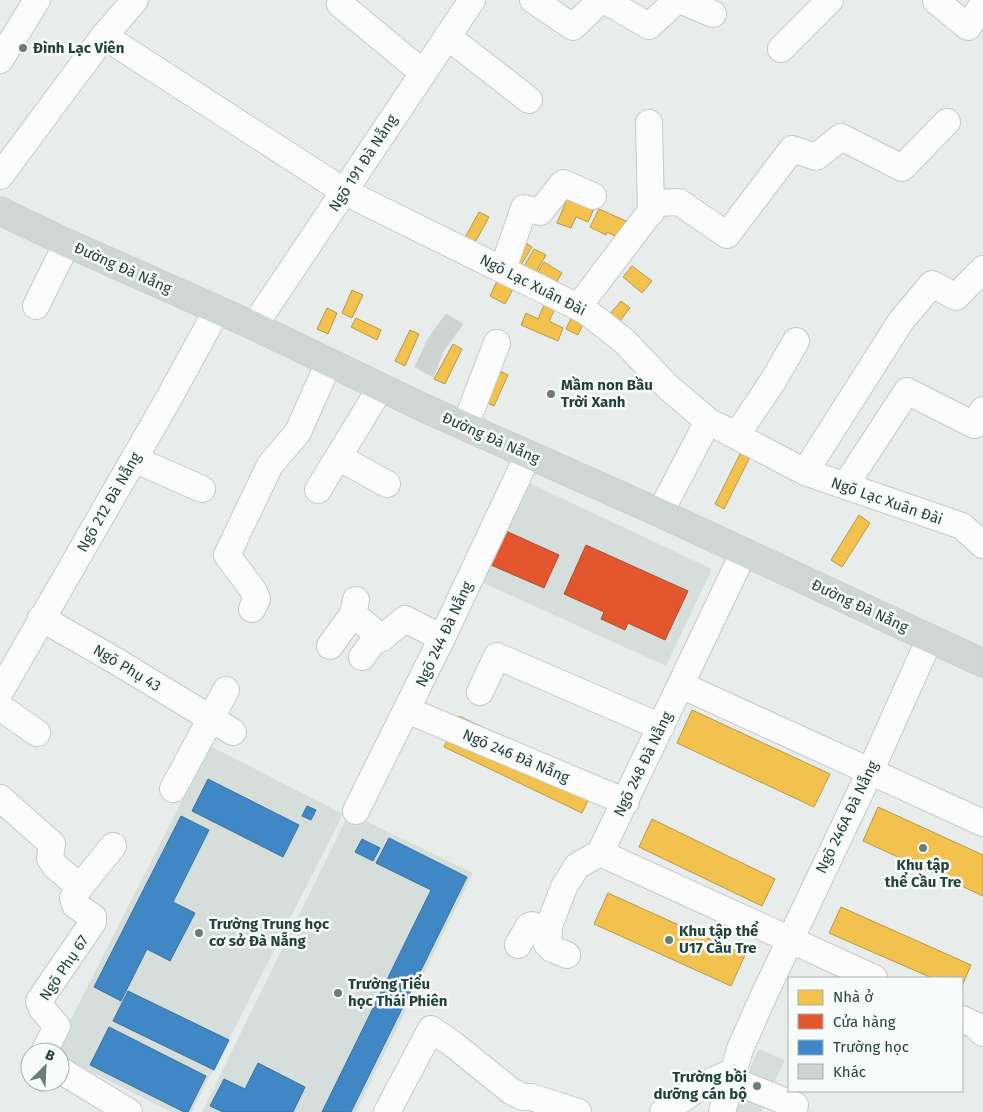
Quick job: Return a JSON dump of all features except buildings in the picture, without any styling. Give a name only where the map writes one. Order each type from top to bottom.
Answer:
[{"type":"main road","name":"Đường Đà Nẵng","points":[[0,211],[67,243],[254,326],[465,426],[660,513],[983,663]]},
{"type":"street","points":[[0,60],[37,0]]},
{"type":"street","points":[[0,176],[104,36],[135,0]]},
{"type":"street","name":"Ngõ 191 Đà Nẵng","points":[[254,326],[345,192],[422,72],[472,0]]},
{"type":"street","points":[[533,0],[574,27],[603,0],[649,26],[678,0],[713,14]]},
{"type":"street","points":[[781,49],[830,0]]},
{"type":"street","points":[[936,1],[968,27],[983,4]]},
{"type":"street","points":[[340,4],[422,72]]},
{"type":"street","name":"Ngõ Lạc Xuân Đài","points":[[104,36],[345,192],[579,306],[624,340],[668,388],[708,421],[805,472],[962,526],[983,545]]},
{"type":"street","points":[[447,36],[529,100]]},
{"type":"street","points":[[579,306],[657,203],[679,202],[727,235],[792,149],[816,157],[841,138],[902,168],[946,122]]},
{"type":"street","points":[[648,123],[651,212]]},
{"type":"street","points":[[502,269],[524,208],[540,212],[563,183],[592,196]]},
{"type":"street","points":[[36,306],[67,243]]},
{"type":"street","points":[[805,472],[901,321],[932,284],[956,298],[983,269]]},
{"type":"street","name":"Ngõ 212 Đà Nẵng","points":[[0,692],[217,310]]},
{"type":"street","points":[[736,436],[773,381],[796,341]]},
{"type":"street","points":[[465,426],[497,343]]},
{"type":"street","points":[[252,609],[257,599],[253,590],[228,555],[270,465],[298,432],[329,362]]},
{"type":"street","points":[[318,490],[340,458],[381,387]]},
{"type":"street","points":[[845,486],[907,391],[974,425],[983,410]]},
{"type":"street","points":[[660,513],[708,421]]},
{"type":"street","name":"Ngõ 244 Đà Nẵng","points":[[356,811],[442,638],[528,455]]},
{"type":"street","points":[[340,458],[387,484]]},
{"type":"street","points":[[134,459],[202,489]]},
{"type":"street","name":"Ngõ 248 Đà Nẵng","points":[[600,853],[744,552]]},
{"type":"street","points":[[330,646],[354,607],[382,638]]},
{"type":"street","name":"Ngõ Phụ 43","points":[[41,618],[233,732]]},
{"type":"street","points":[[362,657],[374,641],[382,638],[405,619],[442,638]]},
{"type":"street","name":"Ngõ 246A Đà Nẵng","points":[[722,1112],[740,1049],[870,772],[930,638]]},
{"type":"street","points":[[480,692],[497,656],[661,727]]},
{"type":"street","points":[[681,685],[983,823]]},
{"type":"street","points":[[173,788],[226,690]]},
{"type":"street","points":[[0,707],[37,733]]},
{"type":"street","name":"Ngõ 246 Đà Nẵng","points":[[407,710],[626,802]]},
{"type":"street","points":[[0,798],[52,844],[50,858],[54,866],[80,887],[113,846]]},
{"type":"street","points":[[567,955],[548,946],[547,931],[564,887],[577,866],[600,853],[872,977]]},
{"type":"street","name":"Ngõ Phụ 67","points":[[49,1042],[57,1026],[42,1010],[39,1001],[93,922],[93,917],[75,905],[73,898],[80,887]]},
{"type":"street","points":[[518,945],[529,926],[532,925],[547,931]]},
{"type":"street","points":[[387,1112],[430,1029],[454,1045],[511,1091],[523,1097],[531,1097],[578,1112]]},
{"type":"street","points":[[70,1076],[128,1112]]},
{"type":"street","points":[[663,1112],[703,1085],[732,1076],[795,1105]]},
{"type":"shaded area","points":[[525,481],[712,569],[666,666],[477,580]]},
{"type":"shaded area","name":"Trường Trung học cơ sở Đà Nẵng","points":[[210,746],[343,814],[192,1112],[171,1112],[70,1061],[70,1042],[59,1042]]},
{"type":"shaded area","name":"Trường Tiểu học Thái Phiên","points":[[349,813],[473,873],[356,1112],[202,1112]]},
{"type":"shaded area","name":"Trường bồi dưỡng cán bộ","points":[[759,1049],[785,1060],[761,1112],[729,1112]]},
{"type":"place","name":"Đình Lạc Viên","points":[[23,48]]},
{"type":"place","name":"Mầm non Bầu Trời Xanh","points":[[551,394]]},
{"type":"place","name":"Khu tập thể Cầu Tre","points":[[923,848]]},
{"type":"place","name":"Trường Trung học cơ sở Đà Nẵng","points":[[199,933]]},
{"type":"place","name":"Khu tập thể U17 Cầu Tre","points":[[669,940]]},
{"type":"place","name":"Trường Tiểu học Thái Phiên","points":[[338,993]]},
{"type":"place","name":"Trường bồi dưỡng cán bộ","points":[[757,1086]]}]
